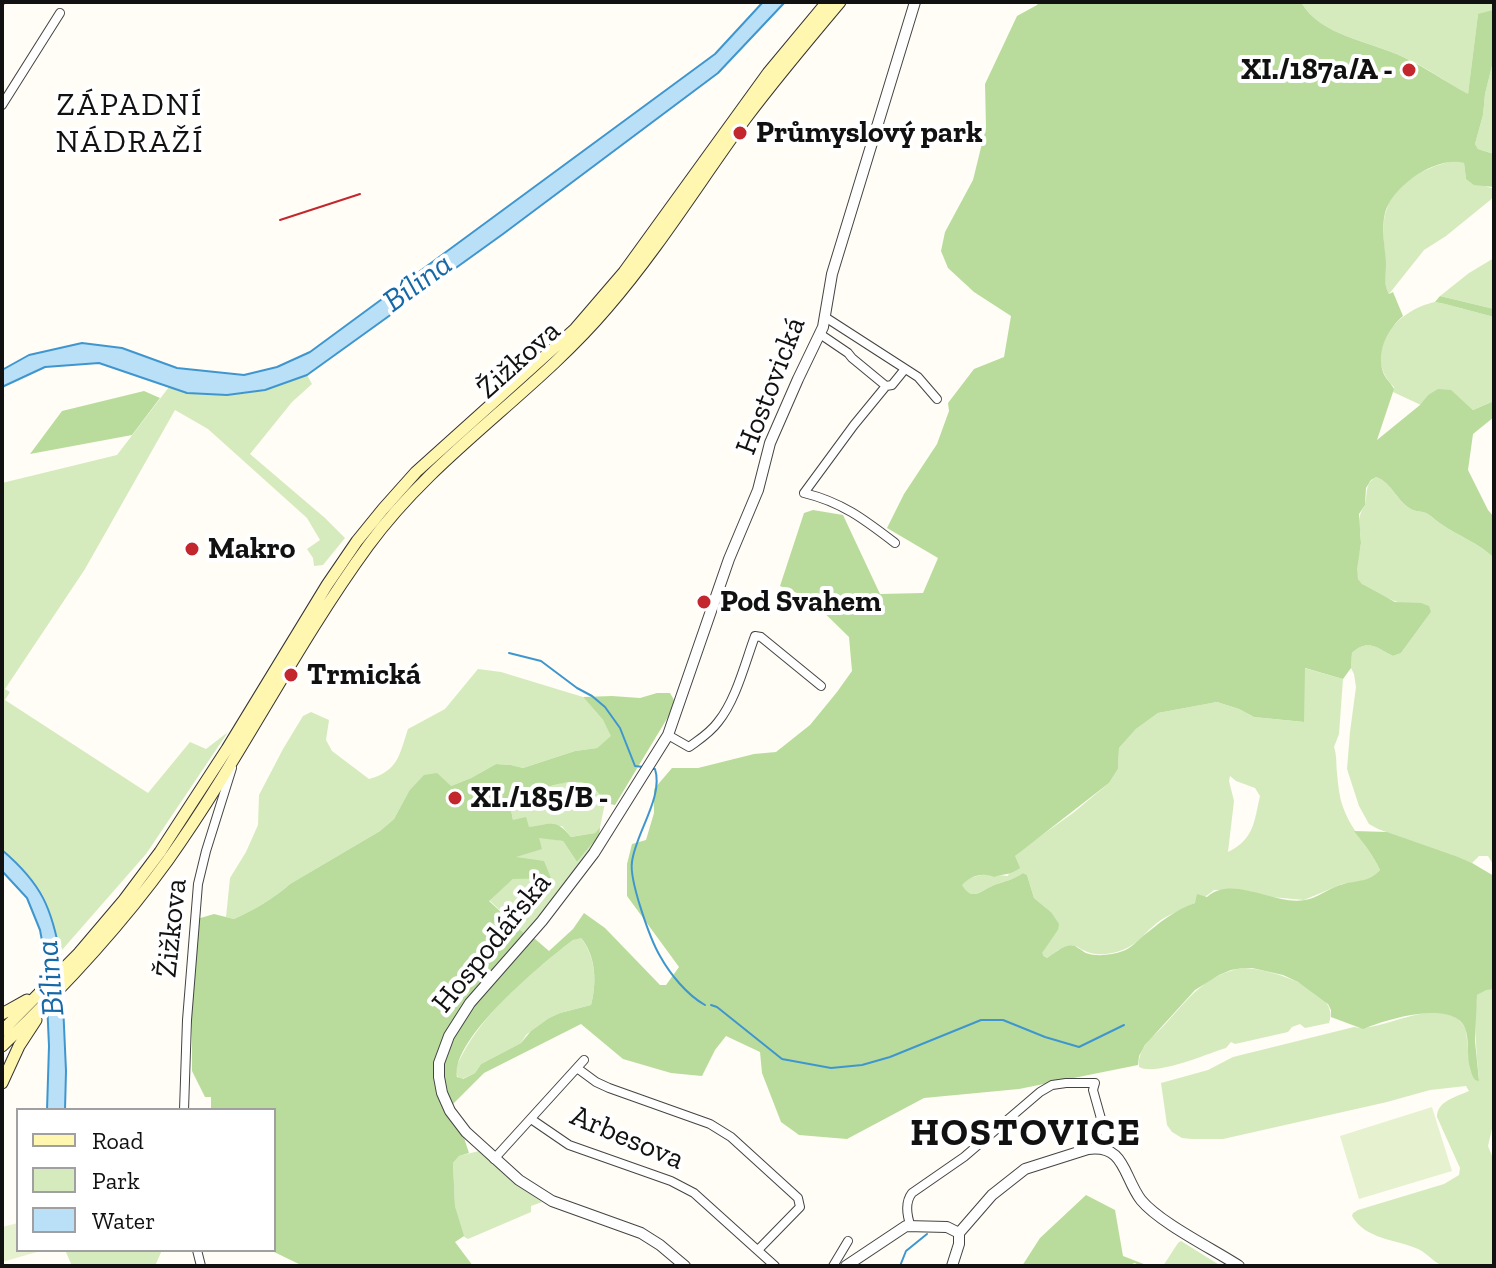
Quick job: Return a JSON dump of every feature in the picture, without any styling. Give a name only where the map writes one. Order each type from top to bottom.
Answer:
[{"type":"main road","name":"Žižkova","points":[[44,989],[124,900],[160,852],[357,541],[399,491],[575,329],[600,301],[768,73],[827,2]]},
{"type":"main road","name":"Žižkova","points":[[44,1005],[79,970],[169,859],[338,591],[391,516],[423,480],[548,369],[607,308],[767,91],[840,2]]},
{"type":"main road","points":[[2,1014],[44,989]]},
{"type":"main road","points":[[2,1031],[44,989]]},
{"type":"main road","points":[[2,1046],[44,1005]]},
{"type":"main road","points":[[2,1083],[19,1046],[44,1005]]},
{"type":"street","name":"Hostovická","points":[[668,735],[729,559],[758,490],[770,443],[820,334],[832,274],[915,2]]},
{"type":"street","points":[[2,105],[60,13]]},
{"type":"street","points":[[825,317],[918,377],[937,399]]},
{"type":"street","points":[[820,334],[848,353],[886,386]]},
{"type":"street","points":[[895,543],[845,507],[804,493],[854,425],[886,386],[892,385],[905,369]]},
{"type":"street","points":[[668,735],[689,747],[717,724],[727,710],[755,636],[761,637],[821,686]]},
{"type":"street","name":"Hospodářská","points":[[668,735],[594,853],[542,921],[475,995],[449,1036],[439,1063],[439,1077],[442,1093],[460,1125],[519,1180],[552,1201],[641,1233],[685,1266]]},
{"type":"street","name":"Žižkova","points":[[184,1108],[187,1020],[198,884],[235,756]]},
{"type":"street","points":[[494,1159],[584,1060]]},
{"type":"street","points":[[577,1068],[609,1088],[710,1124],[731,1137],[798,1198],[800,1207],[758,1250]]},
{"type":"street","points":[[911,1227],[908,1198],[912,1193],[964,1157],[1030,1099],[1052,1085],[1095,1083],[1093,1090],[1107,1140],[1105,1149]]},
{"type":"street","name":"Arbesova","points":[[531,1119],[569,1145],[671,1181],[694,1193],[775,1266]]},
{"type":"street","points":[[952,1266],[959,1233],[992,1195],[1025,1169],[1088,1149],[1105,1149],[1118,1157],[1133,1188],[1159,1216],[1239,1266]]},
{"type":"street","points":[[846,1266],[906,1226],[947,1227],[959,1233]]},
{"type":"street","points":[[833,1266],[848,1241]]},
{"type":"green space","points":[[1039,2],[1301,2],[1320,23],[1403,57],[1468,94],[1478,14],[1493,10],[1492,66],[1475,144],[1478,149],[1494,154],[1494,187],[1474,185],[1466,179],[1464,163],[1441,164],[1406,183],[1389,203],[1385,213],[1386,286],[1389,294],[1393,292],[1403,316],[1388,334],[1382,348],[1383,372],[1394,389],[1377,440],[1438,389],[1451,390],[1473,410],[1494,401],[1494,417],[1473,434],[1468,470],[1494,517],[1494,558],[1428,514],[1408,507],[1382,480],[1376,477],[1371,480],[1366,488],[1365,505],[1359,514],[1361,543],[1358,579],[1395,602],[1421,603],[1429,606],[1431,612],[1401,653],[1393,656],[1368,645],[1358,648],[1352,653],[1351,668],[1343,679],[1305,668],[1304,722],[1254,717],[1217,702],[1158,713],[1136,729],[1119,748],[1118,769],[1109,783],[1015,856],[1020,868],[994,877],[977,876],[962,885],[974,894],[1023,873],[1027,875],[1034,898],[1051,912],[1059,924],[1042,953],[1044,956],[1047,958],[1072,945],[1086,953],[1104,955],[1128,949],[1168,917],[1195,903],[1197,894],[1207,897],[1217,891],[1241,889],[1280,899],[1305,900],[1340,885],[1371,877],[1380,870],[1354,831],[1387,832],[1458,857],[1494,876],[1494,989],[1477,995],[1475,1041],[1479,1081],[1475,1080],[1470,1068],[1466,1031],[1460,1021],[1449,1015],[1419,1014],[1363,1029],[1331,1017],[1328,1004],[1298,982],[1252,968],[1231,970],[1195,990],[1145,1045],[1138,1065],[1019,1089],[924,1098],[847,1139],[799,1135],[781,1122],[762,1073],[760,1052],[726,1036],[702,1076],[671,1073],[623,1059],[581,1024],[484,1073],[453,1104],[469,1153],[459,1156],[453,1163],[455,1206],[464,1236],[455,1242],[473,1266],[303,1266],[274,1252],[276,1108],[211,1108],[211,1097],[205,1097],[192,1071],[197,919],[214,914],[234,919],[241,916],[380,831],[394,819],[409,791],[424,775],[437,773],[451,786],[496,764],[523,768],[575,751],[597,748],[611,736],[603,720],[583,697],[640,698],[670,693],[674,700],[671,712],[615,805],[605,803],[593,788],[579,782],[559,784],[509,800],[513,820],[526,817],[529,827],[557,825],[571,837],[595,833],[600,827],[599,838],[577,862],[563,841],[539,838],[542,849],[516,857],[544,861],[551,878],[513,879],[489,901],[549,951],[573,929],[584,913],[605,928],[660,985],[666,985],[679,967],[627,896],[627,864],[632,844],[646,840],[654,813],[654,789],[672,768],[698,768],[754,754],[776,752],[810,725],[852,671],[849,637],[809,598],[780,586],[804,513],[813,510],[843,515],[880,594],[923,593],[938,558],[887,528],[904,494],[937,444],[949,411],[948,403],[974,369],[1004,357],[1011,316],[974,292],[948,268],[941,251],[945,232],[973,180],[986,127],[985,84],[1017,16]],"holes":[[[581,938],[590,953],[594,970],[591,1005],[549,1018],[521,1043],[481,1064],[475,1073],[463,1079],[457,1077],[459,1061],[468,1043],[502,1002],[573,940]]]},
{"type":"green space","points":[[1301,2],[1494,2],[1494,154],[1478,149],[1475,144],[1492,66],[1478,14],[1468,95],[1412,61],[1320,23]]},
{"type":"green space","points":[[1456,160],[1464,163],[1466,179],[1494,187],[1494,197],[1424,250],[1389,294],[1385,281],[1383,226],[1391,198],[1415,176]]},
{"type":"green space","points":[[1494,258],[1494,309],[1440,296],[1469,273]]},
{"type":"green space","points":[[1440,296],[1494,309],[1494,317],[1435,302]]},
{"type":"green space","points":[[1435,302],[1494,317],[1494,401],[1473,410],[1451,391],[1428,395],[1421,405],[1393,392],[1394,387],[1384,374],[1381,360],[1387,334],[1407,314]]},
{"type":"green space","points":[[307,375],[312,384],[292,402],[250,454],[345,538],[323,565],[314,566],[307,549],[320,540],[307,518],[208,429],[175,410],[85,569],[5,689],[10,692],[5,700],[148,793],[190,742],[206,749],[228,732],[146,854],[62,950],[50,912],[37,885],[2,850],[2,483],[117,455],[169,387],[204,394],[241,394],[270,389]]},
{"type":"green space","points":[[144,391],[160,398],[132,435],[30,454],[62,411]]},
{"type":"green space","points":[[1376,477],[1387,484],[1408,507],[1428,514],[1494,558],[1494,866],[1488,856],[1479,856],[1472,863],[1369,824],[1359,806],[1347,769],[1356,687],[1351,668],[1352,653],[1368,645],[1393,656],[1401,653],[1431,612],[1385,597],[1358,579],[1359,519],[1368,486]]},
{"type":"green space","points":[[1304,668],[1343,679],[1339,734],[1334,747],[1339,793],[1350,822],[1380,870],[1375,876],[1362,882],[1342,884],[1304,900],[1249,891],[1214,890],[1164,918],[1121,951],[1089,953],[1076,946],[1058,950],[1047,958],[1041,953],[1058,930],[1051,912],[1034,898],[1027,875],[1023,873],[974,894],[965,891],[961,885],[977,876],[1008,876],[1018,852],[1109,783],[1118,769],[1119,748],[1136,729],[1158,713],[1217,702],[1254,717],[1303,722]],"holes":[[[1230,776],[1255,788],[1260,796],[1248,835],[1228,852],[1234,801]]]},
{"type":"green space","points":[[478,669],[501,672],[583,697],[612,736],[597,748],[575,751],[523,768],[496,764],[451,786],[409,791],[394,819],[380,831],[290,884],[256,908],[234,919],[226,917],[230,878],[258,825],[259,795],[303,716],[311,712],[329,720],[326,740],[332,751],[369,779],[392,767],[408,729],[445,709]]},
{"type":"green space","points":[[578,782],[594,789],[605,803],[600,827],[595,833],[571,837],[562,826],[529,827],[513,820],[509,800],[561,783]]},
{"type":"green space","points":[[539,837],[563,841],[577,862],[599,838],[525,934],[489,900],[513,879],[513,858]]},
{"type":"green space","points":[[580,937],[589,952],[594,970],[591,1005],[549,1018],[526,1035],[521,1043],[481,1064],[475,1073],[460,1080],[456,1073],[457,1066],[483,1023],[526,979]]},
{"type":"green space","points":[[1243,968],[1269,972],[1314,991],[1325,1000],[1330,1011],[1329,1023],[1305,1028],[1300,1024],[1288,1032],[1235,1044],[1231,1042],[1226,1048],[1169,1067],[1139,1067],[1144,1047],[1192,995],[1219,975]]},
{"type":"green space","points":[[1486,989],[1494,989],[1494,1120],[1488,1146],[1494,1161],[1494,1266],[1441,1265],[1418,1249],[1365,1230],[1352,1216],[1358,1210],[1444,1184],[1459,1175],[1460,1168],[1437,1117],[1444,1103],[1469,1091],[1466,1086],[1430,1090],[1223,1139],[1182,1138],[1167,1125],[1161,1083],[1208,1070],[1233,1057],[1430,1012],[1457,1018],[1466,1030],[1470,1070],[1475,1080],[1479,1079],[1476,1006],[1477,995]]},
{"type":"green space","points":[[1432,1107],[1452,1171],[1359,1199],[1340,1136]]},
{"type":"green space","points":[[479,1151],[515,1184],[542,1202],[531,1206],[531,1212],[468,1239],[463,1236],[455,1206],[453,1163],[459,1156]]},
{"type":"green space","points":[[1086,1195],[1115,1210],[1123,1256],[1149,1266],[1135,1263],[1126,1266],[1022,1266],[1040,1238]]},
{"type":"green space","points":[[16,1224],[16,1252],[37,1252],[2,1262],[2,1227]]},
{"type":"green space","points":[[1181,1241],[1221,1266],[1163,1266]]},
{"type":"green space","points":[[66,1252],[161,1252],[155,1266],[72,1266]]},
{"type":"water","name":"Bílina","points":[[763,2],[785,2],[718,73],[503,234],[307,375],[265,390],[227,395],[187,393],[99,363],[45,367],[2,387],[2,370],[29,355],[82,343],[122,348],[177,368],[244,375],[277,367],[310,352],[715,54]]},
{"type":"water","name":"Bílina","points":[[2,850],[36,886],[54,925],[61,959],[65,1108],[47,1108],[49,1046],[45,957],[40,930],[27,898],[2,871]]},
{"type":"waterway","points":[[509,653],[541,661],[605,707],[620,728],[635,766],[643,767]]},
{"type":"waterway","points":[[653,769],[657,780],[656,791],[634,851],[634,882],[646,924],[660,956],[680,984],[705,1005]]},
{"type":"waterway","points":[[711,1005],[782,1059],[831,1068],[862,1065],[890,1057],[981,1020],[1003,1020],[1079,1047],[1124,1025]]},
{"type":"waterway","points":[[900,1266],[906,1251],[927,1234]]},
{"type":"railway","points":[[2,5],[6,2]]},
{"type":"railway","points":[[280,220],[360,194]]},
{"type":"place","name":"XI./187a/A -","points":[[1409,70]]},
{"type":"place","name":"Průmyslový park","points":[[740,133]]},
{"type":"place","name":"Makro","points":[[192,549]]},
{"type":"place","name":"Pod Svahem","points":[[704,602]]},
{"type":"place","name":"Trmická","points":[[291,675]]},
{"type":"place","name":"XI./185/B -","points":[[455,798]]},
{"type":"district","name":"ZÁPADNÍ NÁDRAŽÍ","points":[[130,124]]},
{"type":"district","name":"HOSTOVICE","points":[[1026,1134]]}]
